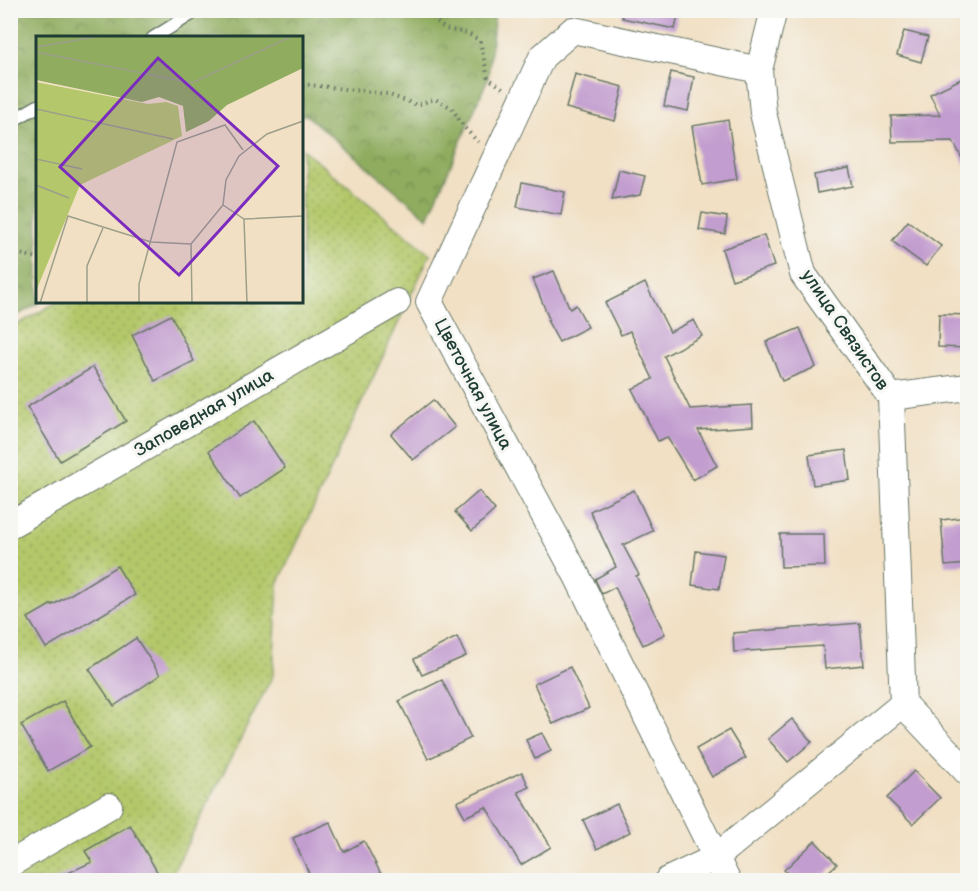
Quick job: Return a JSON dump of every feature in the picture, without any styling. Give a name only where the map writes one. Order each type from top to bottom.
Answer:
[{"type":"street","name":"улица Связистов","points":[[774,10],[759,70],[764,113],[803,274],[891,397],[903,704]]},
{"type":"street","name":"Цветочная улица","points":[[721,869],[577,576],[429,302],[542,57],[573,30],[759,70]]},
{"type":"street","name":"Заповедная улица","points":[[10,525],[397,302]]},
{"type":"street","points":[[891,397],[968,387]]},
{"type":"street","points":[[669,880],[721,869],[903,704],[968,773]]},
{"type":"street","points":[[10,864],[109,806]]},
{"type":"lane","points":[[156,36],[198,10]]},
{"type":"lane","points":[[10,122],[36,107]]},
{"type":"path","points":[[424,10],[445,29],[467,33],[480,41],[488,78],[500,88],[524,98]]},
{"type":"path","points":[[303,84],[387,94],[417,105],[435,99],[452,108],[463,126],[481,146],[498,155]]},
{"type":"path","points":[[10,252],[36,258]]},
{"type":"green space","points":[[10,11],[495,11],[488,78],[428,218],[306,115],[303,116],[303,36],[36,36],[36,303],[39,303],[11,319]]},
{"type":"green space","points":[[303,150],[430,254],[278,584],[273,675],[169,880],[11,880],[10,329],[55,303],[303,303]]},
{"type":"building","points":[[623,10],[679,10],[675,29],[622,18]]},
{"type":"building","points":[[904,31],[928,37],[921,62],[897,55]]},
{"type":"building","points":[[671,72],[694,77],[688,111],[664,106]]},
{"type":"building","points":[[575,74],[623,87],[615,121],[566,108]]},
{"type":"building","points":[[961,79],[968,92],[968,170],[953,141],[892,142],[891,116],[940,115],[930,94]]},
{"type":"building","points":[[728,120],[737,179],[702,185],[692,126]]},
{"type":"building","points":[[849,168],[853,186],[817,193],[814,175]]},
{"type":"building","points":[[619,170],[645,176],[640,195],[612,200]]},
{"type":"building","points":[[522,183],[565,192],[561,215],[517,207]]},
{"type":"building","points":[[702,213],[727,217],[725,234],[699,230]]},
{"type":"building","points":[[908,221],[941,246],[926,266],[892,241]]},
{"type":"building","points":[[764,235],[774,266],[732,280],[722,249]]},
{"type":"building","points":[[554,271],[570,309],[576,305],[588,327],[559,342],[547,320],[549,319],[533,279]]},
{"type":"building","points":[[645,283],[670,332],[694,320],[702,336],[664,356],[690,409],[752,405],[753,426],[698,430],[717,466],[693,480],[667,437],[658,441],[632,389],[653,379],[630,331],[621,335],[605,303]]},
{"type":"building","points":[[939,314],[968,315],[968,348],[938,347]]},
{"type":"building","points":[[171,315],[194,361],[155,381],[132,335]]},
{"type":"building","points":[[800,328],[816,367],[782,381],[766,342]]},
{"type":"building","points":[[93,367],[126,421],[60,461],[27,407]]},
{"type":"building","points":[[433,400],[455,427],[413,460],[391,434]]},
{"type":"building","points":[[254,421],[285,468],[240,498],[209,451]]},
{"type":"building","points":[[846,450],[850,480],[813,485],[809,455]]},
{"type":"building","points":[[634,490],[653,531],[623,545],[665,634],[643,645],[615,587],[602,594],[595,579],[616,567],[590,511]]},
{"type":"building","points":[[479,491],[495,510],[472,531],[455,512]]},
{"type":"building","points":[[968,517],[968,564],[945,566],[941,520]]},
{"type":"building","points":[[780,534],[824,534],[825,566],[781,567]]},
{"type":"building","points":[[696,551],[724,555],[719,589],[692,585]]},
{"type":"building","points":[[117,566],[135,595],[46,648],[28,618]]},
{"type":"building","points":[[860,623],[864,665],[825,669],[823,646],[734,652],[733,633]]},
{"type":"building","points":[[457,637],[466,656],[422,675],[414,659]]},
{"type":"building","points":[[136,638],[160,675],[114,706],[89,669]]},
{"type":"building","points":[[570,667],[589,708],[553,724],[534,684]]},
{"type":"building","points":[[442,680],[471,738],[428,759],[399,701]]},
{"type":"building","points":[[63,701],[90,747],[48,771],[21,725]]},
{"type":"building","points":[[792,719],[812,742],[788,762],[768,739]]},
{"type":"building","points":[[729,730],[746,758],[712,777],[696,749]]},
{"type":"building","points":[[542,733],[551,751],[535,759],[526,740]]},
{"type":"building","points":[[914,771],[940,798],[913,824],[887,798]]},
{"type":"building","points":[[522,772],[529,787],[518,792],[551,847],[521,865],[486,807],[465,817],[457,802]]},
{"type":"building","points":[[617,804],[630,832],[597,849],[583,820]]},
{"type":"building","points":[[330,822],[344,852],[364,841],[384,880],[312,880],[293,838]]},
{"type":"building","points":[[130,825],[162,880],[53,880],[92,862],[85,851]]},
{"type":"building","points":[[815,841],[837,864],[819,880],[794,880],[784,870]]}]
